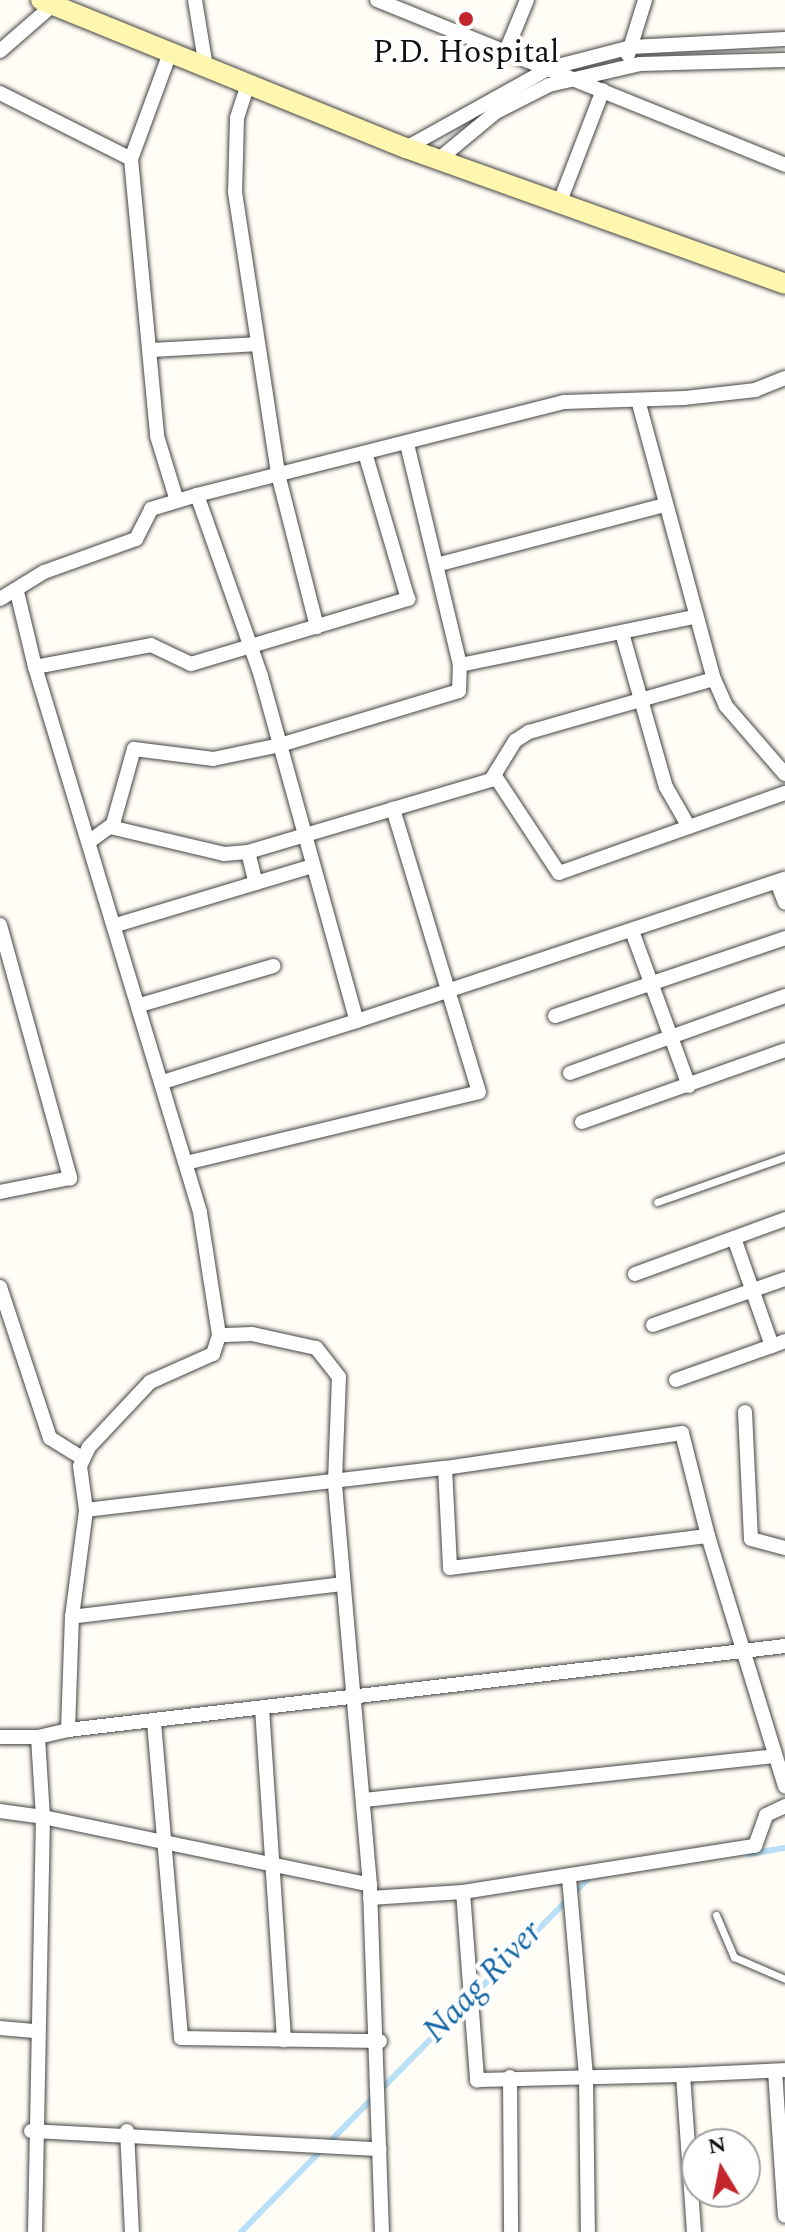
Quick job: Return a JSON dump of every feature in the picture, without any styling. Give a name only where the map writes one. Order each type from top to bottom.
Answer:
[{"type":"street","points":[[195,0],[206,67]]},
{"type":"street","points":[[377,0],[408,6],[506,51],[785,165]]},
{"type":"street","points":[[506,51],[527,0]]},
{"type":"street","points":[[624,66],[645,0]]},
{"type":"street","points":[[0,51],[47,2],[406,148],[785,284]]},
{"type":"street","points":[[406,148],[550,68],[631,47],[785,39]]},
{"type":"street","points":[[170,53],[131,159],[157,436],[177,501]]},
{"type":"street","points":[[438,160],[496,112],[574,78],[624,66],[785,60]]},
{"type":"street","points":[[248,84],[233,152],[257,344],[278,474],[317,627]]},
{"type":"street","points":[[559,204],[603,90]]},
{"type":"street","points":[[0,93],[131,159]]},
{"type":"street","points":[[150,350],[257,344]]},
{"type":"street","points":[[0,599],[17,592],[44,572],[136,539],[148,512],[197,495],[366,456],[564,402],[638,400],[756,390],[785,378]]},
{"type":"street","points":[[638,400],[693,617],[714,679],[726,706],[785,774]]},
{"type":"street","points":[[90,841],[110,827],[134,749],[213,759],[280,745],[459,691],[460,665],[440,564],[407,444]]},
{"type":"street","points":[[35,667],[151,645],[191,664],[252,650],[408,599],[366,456]]},
{"type":"street","points":[[197,495],[252,650],[280,745],[302,837],[357,1021]]},
{"type":"street","points":[[440,564],[665,505]]},
{"type":"street","points":[[17,592],[35,667],[186,1163],[219,1335],[203,1362],[150,1382],[82,1458],[86,1510],[72,1617],[68,1730]]},
{"type":"street","points":[[460,665],[693,617]]},
{"type":"street","points":[[622,633],[639,702],[666,787],[689,827]]},
{"type":"street","points":[[110,827],[224,854],[248,852],[493,778],[515,741],[529,732],[714,679]]},
{"type":"street","points":[[493,778],[555,873],[785,793]]},
{"type":"street","points":[[186,1163],[479,1092],[393,809]]},
{"type":"street","points":[[248,852],[256,883]]},
{"type":"street","points":[[116,925],[313,866]]},
{"type":"street","points":[[163,1082],[451,992],[781,880],[785,903]]},
{"type":"street","points":[[0,925],[5,959],[70,1178],[0,1192]]},
{"type":"street","points":[[632,931],[689,1086]]},
{"type":"street","points":[[555,1016],[785,938]]},
{"type":"street","points":[[140,1005],[273,966]]},
{"type":"street","points":[[570,1073],[785,996]]},
{"type":"street","points":[[582,1122],[785,1050]]},
{"type":"street","points":[[635,1274],[785,1219]]},
{"type":"street","points":[[676,1380],[778,1344],[734,1238]]},
{"type":"street","points":[[653,1325],[785,1279]]},
{"type":"street","points":[[0,1287],[50,1438],[82,1458]]},
{"type":"street","points":[[219,1335],[264,1336],[316,1348],[334,1362],[335,1481],[364,1800],[380,2041],[382,2232]]},
{"type":"street","points":[[745,1412],[751,1539],[785,1548]]},
{"type":"street","points":[[86,1510],[445,1468],[682,1433],[738,1651],[785,1786]]},
{"type":"street","points":[[445,1468],[450,1568],[708,1536]]},
{"type":"street","points":[[72,1617],[343,1584]]},
{"type":"street","points":[[0,1737],[38,1737],[68,1730],[785,1646]]},
{"type":"street","points":[[262,1708],[284,2040]]},
{"type":"street","points":[[154,1722],[181,2038],[380,2041]]},
{"type":"street","points":[[35,2232],[31,2131],[43,1817],[38,1737]]},
{"type":"street","points":[[364,1800],[775,1756]]},
{"type":"street","points":[[0,1811],[43,1817],[270,1865],[370,1891],[463,1892],[569,1878],[755,1846],[766,1815],[785,1806]]},
{"type":"street","points":[[569,1878],[586,2077],[588,2232]]},
{"type":"street","points":[[463,1892],[477,2080],[780,2071],[785,2216]]},
{"type":"street","points":[[0,2028],[34,2031]]},
{"type":"street","points":[[683,2075],[694,2232]]},
{"type":"street","points":[[510,2077],[511,2232]]},
{"type":"street","points":[[31,2131],[127,2131],[380,2149]]},
{"type":"street","points":[[127,2131],[132,2232]]},
{"type":"lane","points":[[657,1202],[785,1157]]},
{"type":"lane","points":[[716,1915],[734,1957],[785,1979]]},
{"type":"waterway","name":"Naag River","points":[[750,1854],[785,1848]]},
{"type":"waterway","name":"Naag River","points":[[241,2232],[588,1879]]},
{"type":"place","name":"P.D. Hospital","points":[[466,19]]}]
